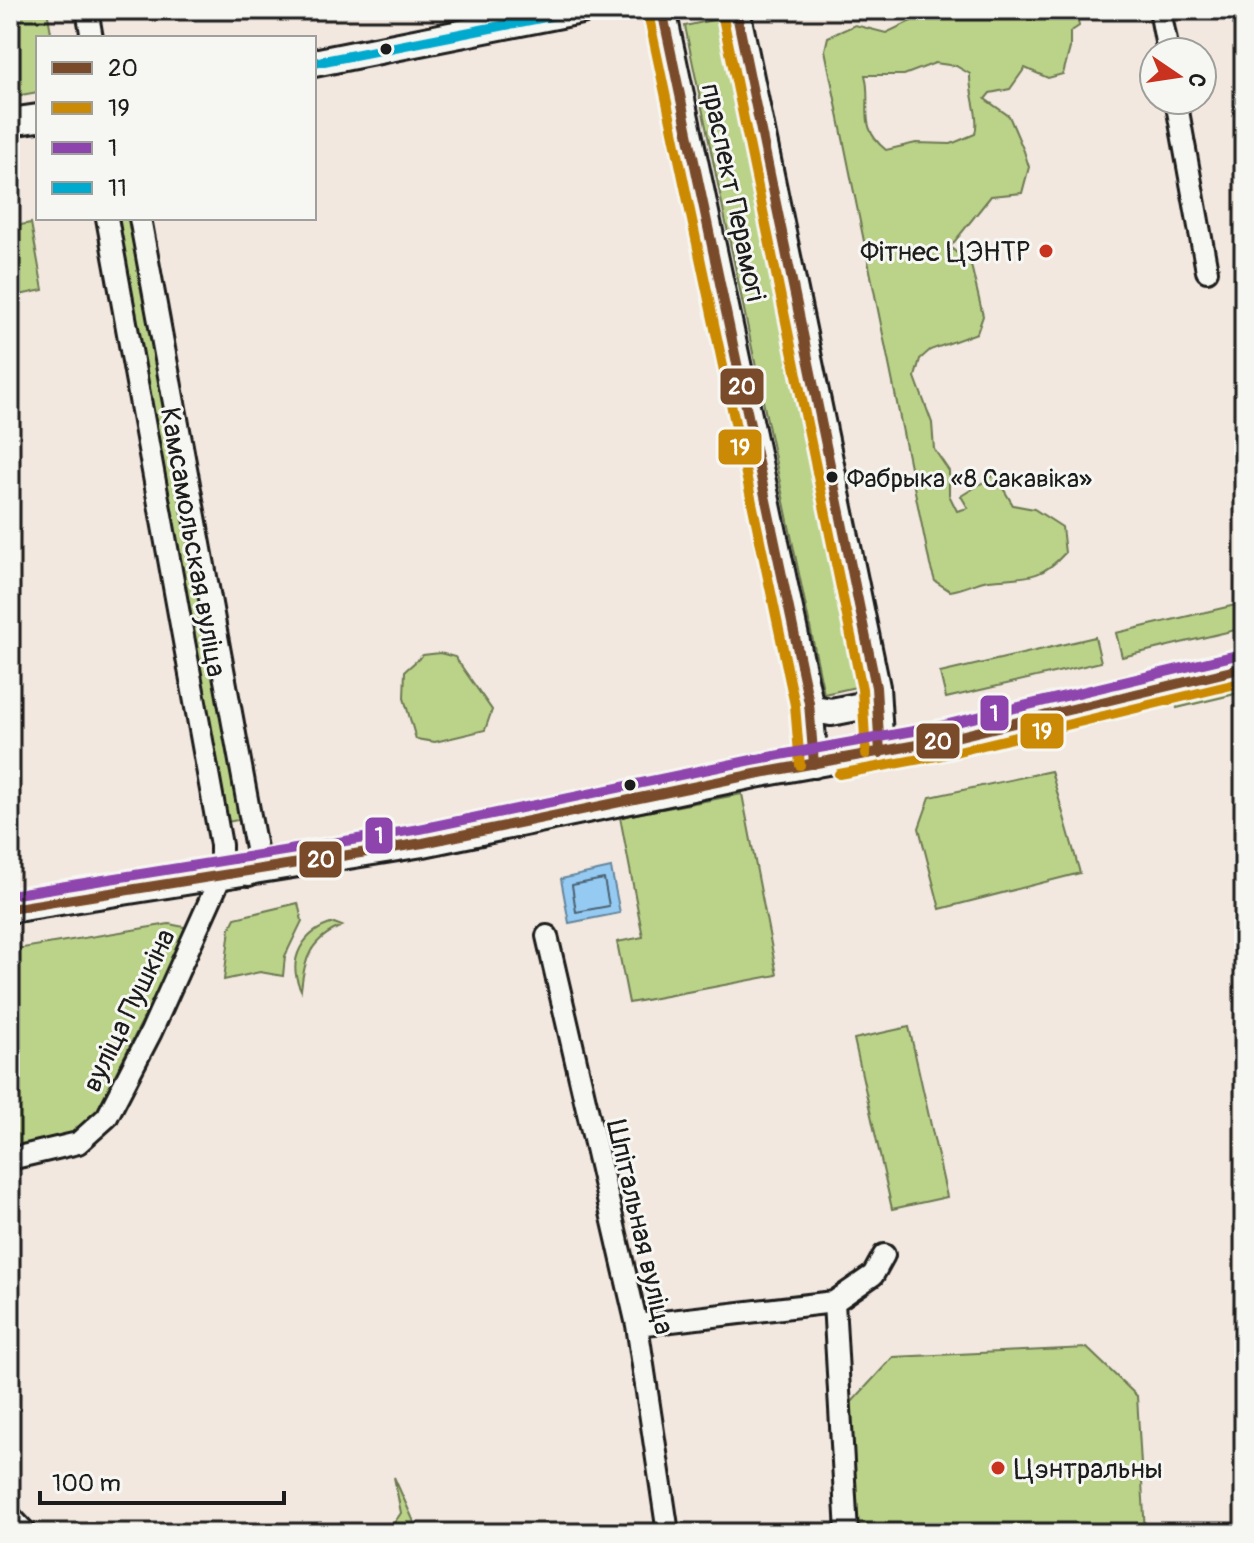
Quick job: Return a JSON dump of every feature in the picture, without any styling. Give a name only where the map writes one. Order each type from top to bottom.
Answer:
[{"type":"main road","points":[[316,63],[581,10]]},
{"type":"main road","name":"праспект Перамогі","points":[[736,10],[876,687],[880,753]]},
{"type":"main road","name":"праспект Перамогі","points":[[668,15],[809,708],[814,764]]},
{"type":"main road","points":[[10,122],[36,118]]},
{"type":"main road","points":[[10,909],[423,843],[880,753],[1244,668]]},
{"type":"main road","points":[[809,708],[831,712],[862,706],[876,687]]},
{"type":"street","points":[[87,10],[92,36]]},
{"type":"street","points":[[1160,10],[1165,36]]},
{"type":"street","points":[[1179,116],[1207,271]]},
{"type":"street","name":"Камсамольская вуліца","points":[[107,220],[218,829],[221,876]]},
{"type":"street","name":"Камсамольская вуліца","points":[[140,220],[260,870]]},
{"type":"street","points":[[145,431],[178,424]]},
{"type":"street","points":[[218,829],[252,822]]},
{"type":"street","name":"вуліца Пушкіна","points":[[204,914],[227,888],[260,870]]},
{"type":"street","name":"вуліца Пушкіна","points":[[10,1159],[78,1143],[98,1129],[129,1079],[221,876]]},
{"type":"street","name":"Шпітальная вуліца","points":[[547,936],[637,1325],[668,1533]]},
{"type":"street","points":[[637,1325],[834,1302],[873,1275],[884,1255]]},
{"type":"street","points":[[834,1302],[847,1533]]},
{"type":"street","points":[[10,1516],[26,1533]]},
{"type":"green space","points":[[10,10],[47,10],[52,36],[36,36],[36,92],[10,97]]},
{"type":"green space","points":[[934,10],[1076,10],[1079,26],[1070,32],[1070,48],[1063,74],[1048,78],[1025,68],[1010,89],[990,93],[985,99],[1009,116],[1029,167],[1022,193],[991,196],[950,247],[971,265],[983,316],[977,333],[930,350],[920,359],[915,377],[932,423],[934,449],[949,471],[949,495],[957,511],[968,508],[961,496],[995,475],[1013,505],[1034,509],[1062,527],[1065,553],[1047,569],[1030,576],[988,580],[950,591],[935,581],[930,565],[825,50],[828,37],[855,25],[886,33]],"holes":[[[935,63],[956,66],[970,74],[975,134],[951,144],[916,143],[886,150],[868,124],[865,75],[904,75]]]},
{"type":"green space","points":[[731,16],[865,685],[824,694],[685,26]]},
{"type":"green space","points":[[113,220],[130,220],[243,819],[227,822]]},
{"type":"green space","points":[[31,223],[43,290],[10,297],[10,227]]},
{"type":"green space","points":[[1244,603],[1244,628],[1122,657],[1116,633]]},
{"type":"green space","points":[[1095,637],[1101,662],[946,698],[940,673]]},
{"type":"green space","points":[[440,653],[455,657],[492,710],[485,730],[435,742],[416,739],[404,698],[405,671],[423,655]]},
{"type":"green space","points":[[1244,678],[1244,692],[1177,708],[1174,695]]},
{"type":"green space","points":[[1051,771],[1080,873],[940,909],[919,828],[930,797]]},
{"type":"green space","points":[[742,794],[777,975],[629,1003],[617,942],[643,937],[620,817]]},
{"type":"green space","points":[[298,903],[302,921],[285,956],[283,976],[260,972],[224,980],[230,928],[235,918]]},
{"type":"green space","points":[[334,923],[342,926],[323,937],[311,951],[304,968],[301,990],[295,968],[300,948],[314,933]]},
{"type":"green space","points":[[169,924],[189,928],[94,1117],[76,1136],[10,1148],[10,950]]},
{"type":"green space","points":[[909,1027],[947,1197],[892,1209],[854,1039]]},
{"type":"green space","name":"Цэнтральны","points":[[1087,1348],[1137,1396],[1145,1533],[858,1533],[850,1404],[893,1357]]},
{"type":"green space","points":[[394,1477],[419,1533],[361,1533],[364,1528],[394,1523],[401,1513]]},
{"type":"water","points":[[611,868],[620,913],[569,923],[561,879]]},
{"type":"transit line","name":"11","points":[[316,63],[581,10]]},
{"type":"transit line","name":"20","points":[[662,10],[809,703],[814,764]]},
{"type":"transit line","name":"20","points":[[736,10],[876,687],[880,753]]},
{"type":"transit line","name":"19","points":[[648,13],[795,705],[800,765]]},
{"type":"transit line","name":"19","points":[[722,13],[862,689],[866,754]]},
{"type":"transit line","name":"1","points":[[10,895],[420,829],[752,760],[936,727],[1241,654]]},
{"type":"transit line","name":"20","points":[[10,909],[423,843],[755,774],[939,741],[1244,668]]},
{"type":"transit line","name":"19","points":[[839,774],[942,755],[1244,682]]},
{"type":"place","name":"Фітнес ЦЭНТР","points":[[1046,251]]},
{"type":"place","name":"Фабрыка «8 Сакавіка»","points":[[832,477]]},
{"type":"place","name":"Цэнтральны","points":[[998,1468]]}]
